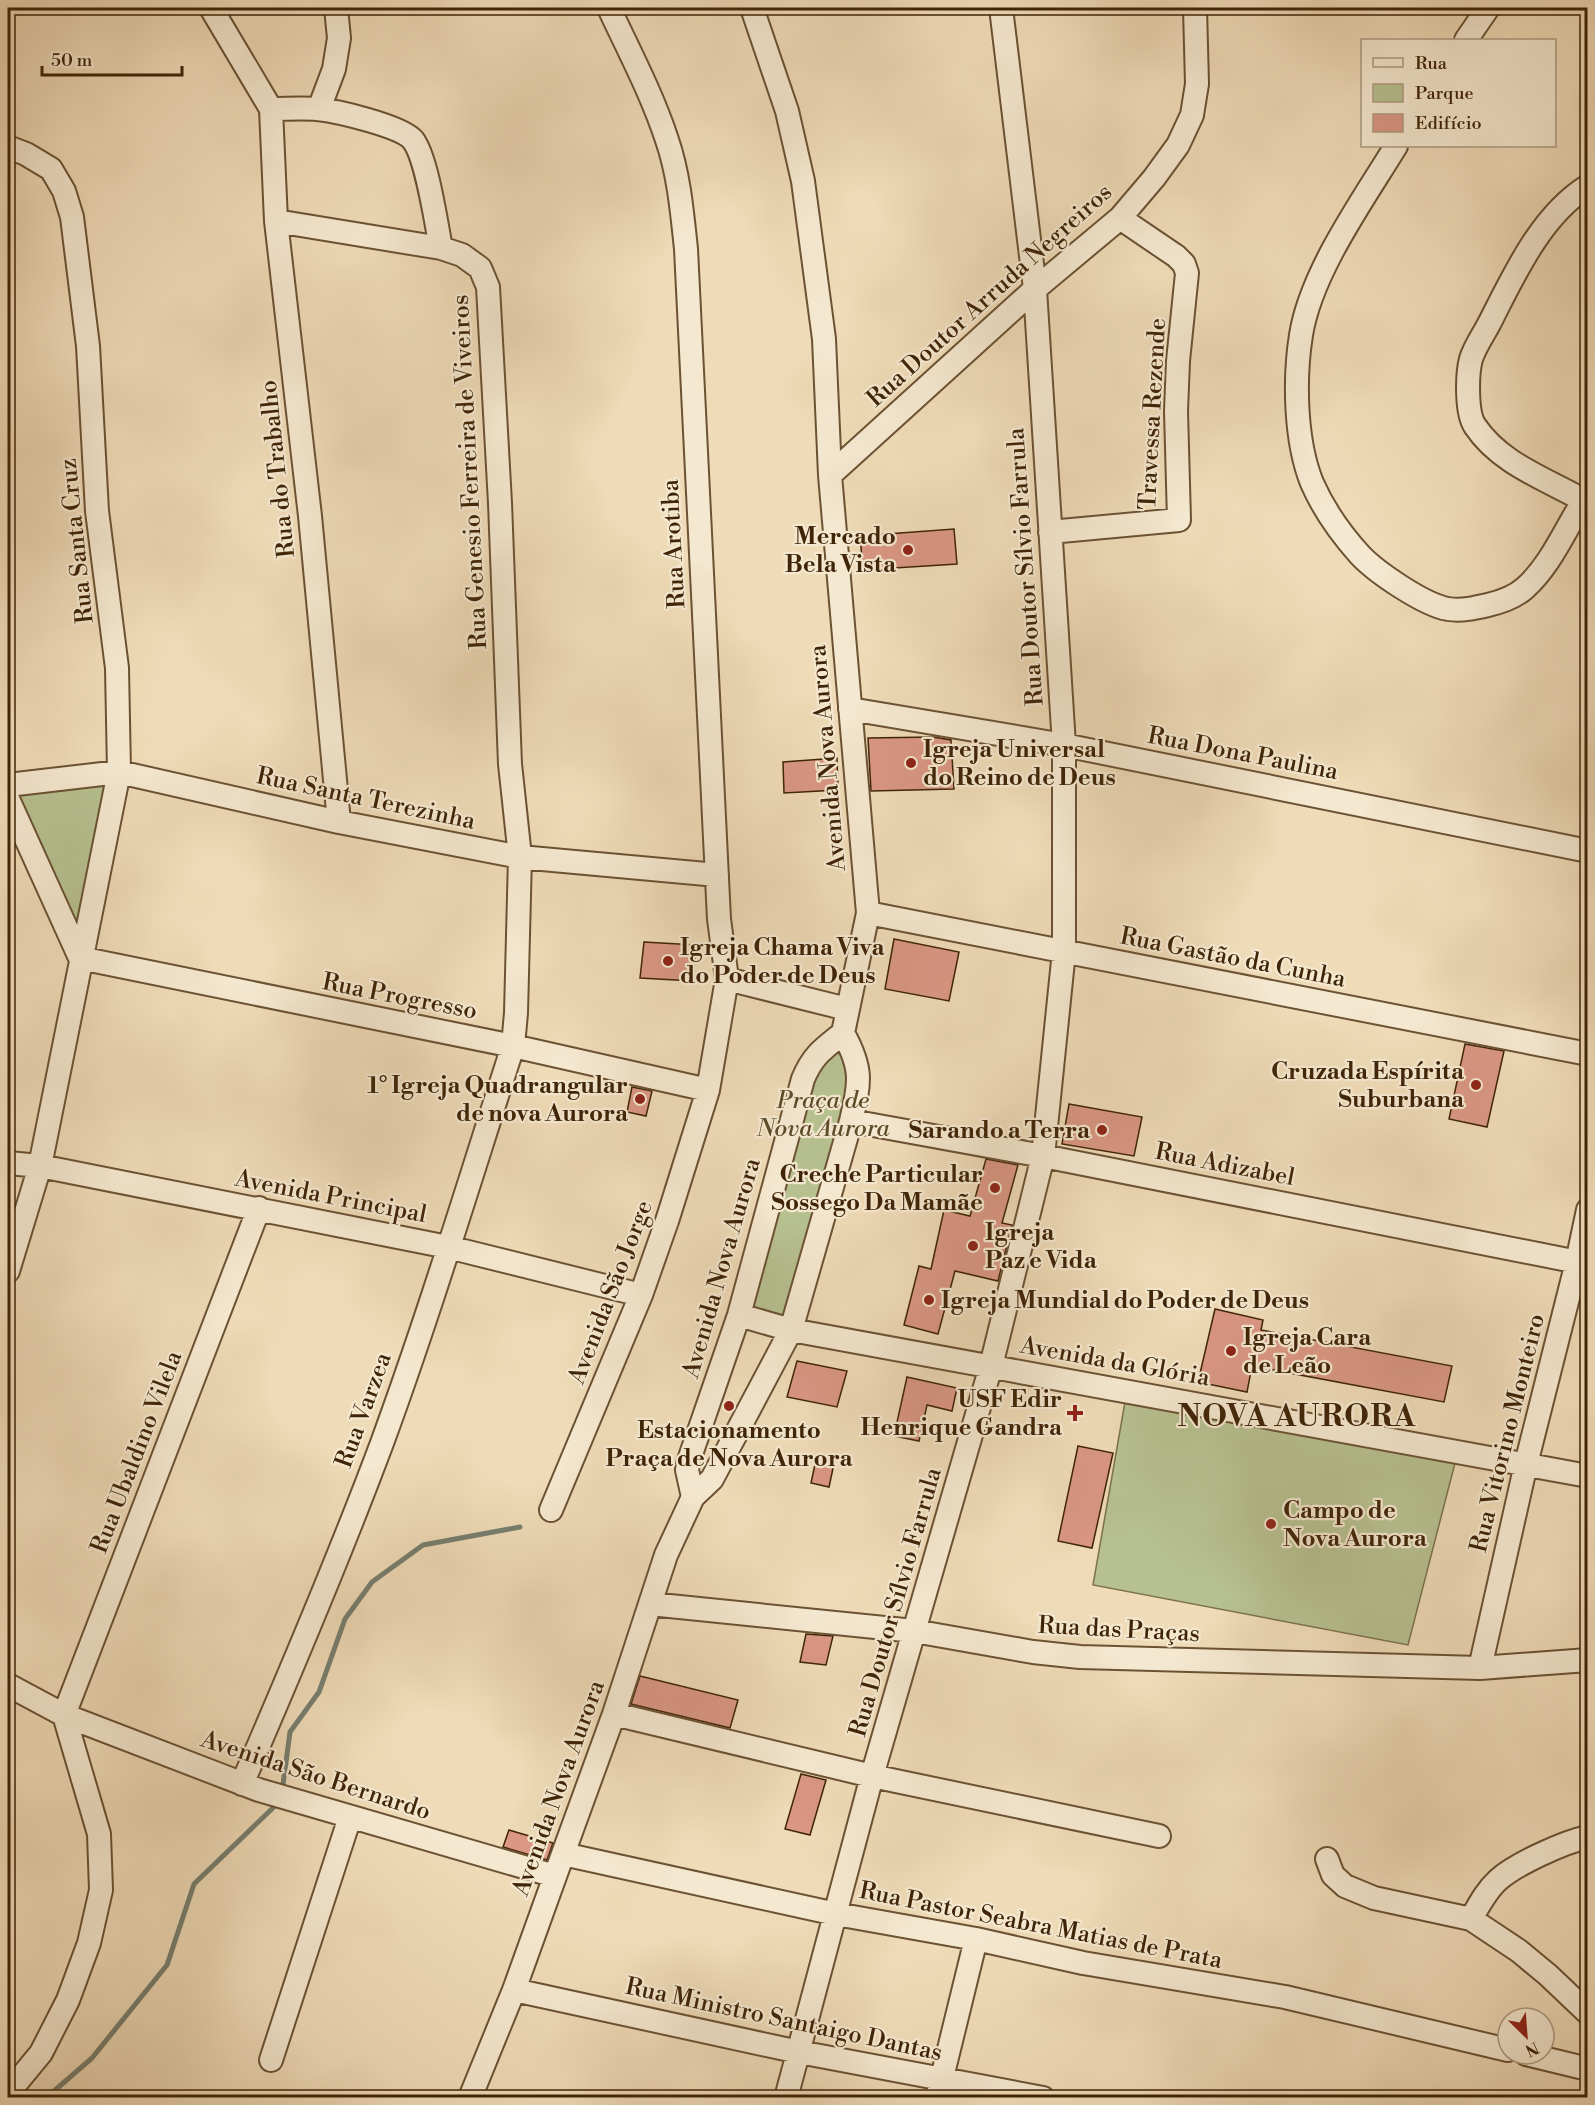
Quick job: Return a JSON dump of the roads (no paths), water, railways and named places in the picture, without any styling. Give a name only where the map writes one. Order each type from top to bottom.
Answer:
[{"type":"street","points":[[211,8],[271,109],[320,109],[392,126],[403,131],[414,141],[423,161],[441,248]]},
{"type":"street","points":[[320,109],[334,69],[339,38],[336,8]]},
{"type":"street","name":"Rua Arotiba","points":[[609,8],[663,131],[680,191],[686,249],[719,918],[727,979],[708,1090]]},
{"type":"street","name":"Avenida Nova Aurora","points":[[470,2097],[514,1990],[614,1714],[666,1555],[693,1497],[712,1479],[791,1330],[851,1121],[858,1088],[858,1070],[854,1053],[843,1033],[868,913],[830,475],[824,339],[803,181],[787,111],[752,8]]},
{"type":"street","name":"Rua Doutor Sílvio Farrula","points":[[786,2097],[872,1776],[991,1366],[1043,1155],[1064,951],[1064,745],[1035,289],[1001,8]]},
{"type":"street","name":"Rua Doutor Arruda Negreiros","points":[[830,475],[1035,289],[1120,218],[1154,178],[1178,145],[1192,115],[1197,84],[1195,8]]},
{"type":"street","points":[[1467,39],[1488,8]]},
{"type":"street","name":"Rua do Trabalho","points":[[271,109],[276,221],[310,516],[339,822]]},
{"type":"street","name":"Rua Santa Cruz","points":[[8,147],[27,154],[51,169],[64,191],[72,217],[88,346],[97,511],[117,668],[119,772],[80,958]]},
{"type":"street","points":[[1395,147],[1330,255],[1316,283],[1301,334],[1296,397],[1301,438],[1312,482],[1329,514],[1361,555],[1391,579],[1421,598],[1447,609],[1471,609],[1503,601],[1524,589],[1545,566],[1586,499],[1509,460],[1490,444],[1473,424],[1468,399],[1471,359],[1520,262],[1552,218],[1573,195],[1587,186]]},
{"type":"street","name":"Travessa Rezende","points":[[1050,532],[1179,520],[1176,411],[1178,361],[1187,273],[1184,264],[1176,256],[1120,218]]},
{"type":"street","name":"Rua Genesio Ferreira de Viveiros","points":[[276,221],[441,248],[462,255],[480,268],[488,287],[500,503],[510,764],[520,857],[513,1046]]},
{"type":"street","name":"Rua Dona Paulina","points":[[850,709],[1064,745],[1587,850]]},
{"type":"street","name":"Rua Santa Terezinha","points":[[8,786],[119,772],[339,822],[520,857],[717,875]]},
{"type":"street","points":[[8,799],[80,958],[40,1166],[8,1271]]},
{"type":"street","name":"Rua Gastão da Cunha","points":[[868,913],[1587,1054]]},
{"type":"street","name":"Rua Progresso","points":[[80,958],[513,1046],[708,1090]]},
{"type":"street","points":[[727,979],[847,1009]]},
{"type":"street","name":"Avenida Nova Aurora","points":[[693,1497],[687,1470],[688,1463],[739,1315],[802,1079],[817,1053],[843,1033]]},
{"type":"street","name":"Rua Varzea","points":[[251,1787],[306,1635],[382,1443],[513,1046]]},
{"type":"street","name":"Avenida São Jorge","points":[[551,1510],[641,1295],[708,1090]]},
{"type":"street","name":"Rua Adizabel","points":[[851,1121],[1043,1155],[1582,1263]]},
{"type":"street","name":"Avenida Principal","points":[[8,1163],[40,1166],[448,1247],[641,1295]]},
{"type":"street","name":"Rua Ubaldino Vilela","points":[[64,1715],[259,1208]]},
{"type":"street","name":"Rua Vitorino Monteiro","points":[[1480,1668],[1526,1464],[1582,1263],[1587,1210]]},
{"type":"street","name":"Avenida da Glória","points":[[739,1315],[791,1330],[1587,1476]]},
{"type":"street","name":"Rua das Praças","points":[[650,1604],[915,1630],[1033,1652],[1080,1657],[1480,1668],[1587,1660]]},
{"type":"street","name":"Avenida São Bernardo","points":[[8,1685],[64,1715],[251,1787],[555,1876]]},
{"type":"street","points":[[614,1714],[872,1776],[1159,1836]]},
{"type":"street","points":[[8,2093],[41,2053],[68,2000],[89,1943],[101,1890],[99,1833],[64,1715]]},
{"type":"street","points":[[271,2060],[350,1817]]},
{"type":"street","points":[[1471,1919],[1482,1897],[1499,1879],[1541,1854],[1587,1837]]},
{"type":"street","name":"Rua Pastor Seabra Matias de Prata","points":[[563,1854],[836,1914],[976,1939],[1083,1963],[1285,1997],[1496,2047]]},
{"type":"street","points":[[1327,1859],[1333,1875],[1345,1886],[1374,1898],[1471,1919],[1519,1951],[1548,1975],[1587,2013]]},
{"type":"street","points":[[940,2088],[976,1939]]},
{"type":"street","name":"Rua Ministro Santaigo Dantas","points":[[514,1990],[798,2052],[940,2088],[1043,2097]]},
{"type":"street","points":[[1556,2061],[1587,2068]]},
{"type":"waterway","points":[[282,1792],[290,1732],[319,1692],[345,1619],[372,1582],[423,1545],[520,1527]]},
{"type":"waterway","points":[[46,2098],[92,2058],[167,1965],[194,1884],[278,1803]]},
{"type":"place","name":"Mercado Bela Vista","points":[[908,550]]},
{"type":"place","name":"Igreja Universal do Reino de Deus","points":[[911,763]]},
{"type":"place","name":"Igreja Chama Viva do Poder de Deus","points":[[668,961]]},
{"type":"place","name":"Cruzada Espírita Suburbana","points":[[1476,1085]]},
{"type":"place","name":"1° Igreja Quadrangular de nova Aurora","points":[[640,1099]]},
{"type":"place","name":"Sarando a Terra","points":[[1102,1130]]},
{"type":"place","name":"Creche Particular Sossego Da Mamãe","points":[[995,1188]]},
{"type":"place","name":"Igreja Paz e Vida","points":[[973,1246]]},
{"type":"place","name":"Igreja Mundial do Poder de Deus","points":[[929,1300]]},
{"type":"place","name":"Igreja Cara de Leão","points":[[1231,1351]]},
{"type":"place","name":"Estacionamento Praça de Nova Aurora","points":[[729,1406]]},
{"type":"place","name":"USF Edir Henrique Gandra","points":[[1075,1413]]},
{"type":"place","name":"Campo de Nova Aurora","points":[[1271,1524]]},
{"type":"district","name":"NOVA AURORA","points":[[1297,1416]]},
{"type":"park label","name":"Praça de Nova Aurora","points":[[823,1114]]}]
